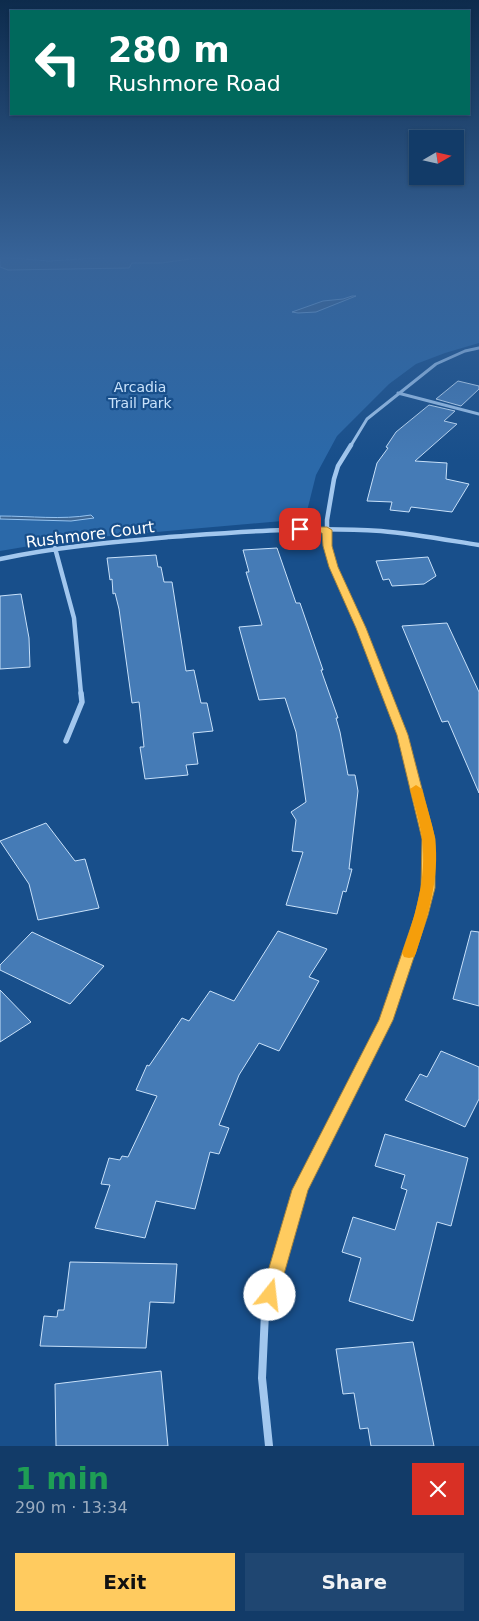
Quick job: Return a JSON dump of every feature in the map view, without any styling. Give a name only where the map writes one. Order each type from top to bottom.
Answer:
[{"type":"street","points":[[268,1446],[262,1378],[265,1312],[300,1190],[386,1020],[422,915],[428,888],[428,839],[402,735],[361,628],[334,567],[327,546],[327,520],[338,466],[367,419],[436,364],[465,351],[479,348]]},
{"type":"street","points":[[398,393],[479,414]]},
{"type":"street","name":"Rushmore Court","points":[[0,559],[55,548],[236,532],[381,531],[479,544]]},
{"type":"street","points":[[55,548],[74,618],[82,702],[66,741]]},
{"type":"green space","name":"Arcadia Trail Park","points":[[0,324],[479,324],[479,343],[416,364],[389,384],[337,436],[316,475],[305,519],[65,540],[0,551]]},
{"type":"shaded area","points":[[91,515],[94,518],[71,521],[0,519],[0,516],[57,518]]},
{"type":"building","points":[[458,381],[479,386],[479,389],[461,406],[436,399]]},
{"type":"building","points":[[429,405],[455,411],[444,421],[457,424],[415,461],[447,463],[446,479],[469,484],[452,512],[411,507],[409,512],[390,510],[392,502],[367,501],[377,463],[388,448],[386,447],[396,432]]},
{"type":"building","points":[[277,548],[296,603],[300,603],[323,670],[321,670],[338,718],[336,718],[348,775],[355,775],[358,791],[349,869],[352,869],[346,892],[343,891],[337,914],[286,905],[303,852],[292,851],[296,820],[291,812],[306,802],[296,732],[285,698],[259,700],[239,627],[262,625],[246,572],[249,572],[243,550]]},
{"type":"building","points":[[156,555],[164,582],[172,582],[186,671],[194,670],[201,703],[207,703],[213,731],[193,733],[198,764],[186,765],[188,775],[145,779],[140,747],[144,747],[139,702],[132,703],[119,609],[115,593],[113,594],[107,558]]},
{"type":"building","points":[[428,557],[436,576],[424,584],[392,586],[389,579],[383,580],[376,561]]},
{"type":"building","points":[[21,594],[29,638],[30,667],[0,669],[0,596]]},
{"type":"building","points":[[447,623],[479,692],[479,793],[448,721],[442,722],[402,626]]},
{"type":"building","points":[[46,823],[75,861],[85,859],[99,908],[38,920],[29,884],[0,841]]},
{"type":"building","points":[[278,931],[327,949],[309,977],[319,981],[279,1051],[259,1043],[239,1075],[219,1125],[229,1128],[219,1154],[210,1152],[195,1209],[156,1201],[145,1238],[95,1228],[110,1185],[101,1184],[109,1158],[120,1160],[122,1156],[128,1157],[157,1096],[136,1090],[147,1065],[149,1066],[182,1018],[189,1021],[210,991],[234,1001]]},
{"type":"building","points":[[471,931],[479,932],[479,1006],[453,999]]},
{"type":"building","points":[[32,932],[104,966],[70,1004],[0,970],[0,965]]},
{"type":"building","points":[[0,990],[31,1022],[0,1042]]},
{"type":"building","points":[[441,1051],[479,1067],[479,1099],[465,1127],[405,1100],[420,1074],[427,1077]]},
{"type":"building","points":[[385,1134],[468,1158],[451,1226],[437,1222],[413,1321],[349,1301],[361,1258],[342,1252],[353,1217],[395,1230],[407,1190],[401,1188],[405,1175],[375,1166]]},
{"type":"building","points":[[70,1262],[177,1264],[174,1303],[150,1302],[146,1348],[40,1346],[44,1316],[57,1317],[58,1310],[64,1310]]},
{"type":"building","points":[[413,1342],[434,1446],[371,1446],[368,1428],[360,1429],[354,1393],[343,1394],[336,1349]]},
{"type":"building","points":[[161,1371],[168,1446],[56,1446],[55,1384]]},
{"type":"slow traffic","points":[[409,953],[422,915],[428,888],[428,839],[416,789]]},
{"type":"route","points":[[270,1295],[300,1190],[386,1020],[422,915],[428,888],[428,839],[402,735],[361,628],[334,567],[327,546],[327,530],[300,529]]}]
